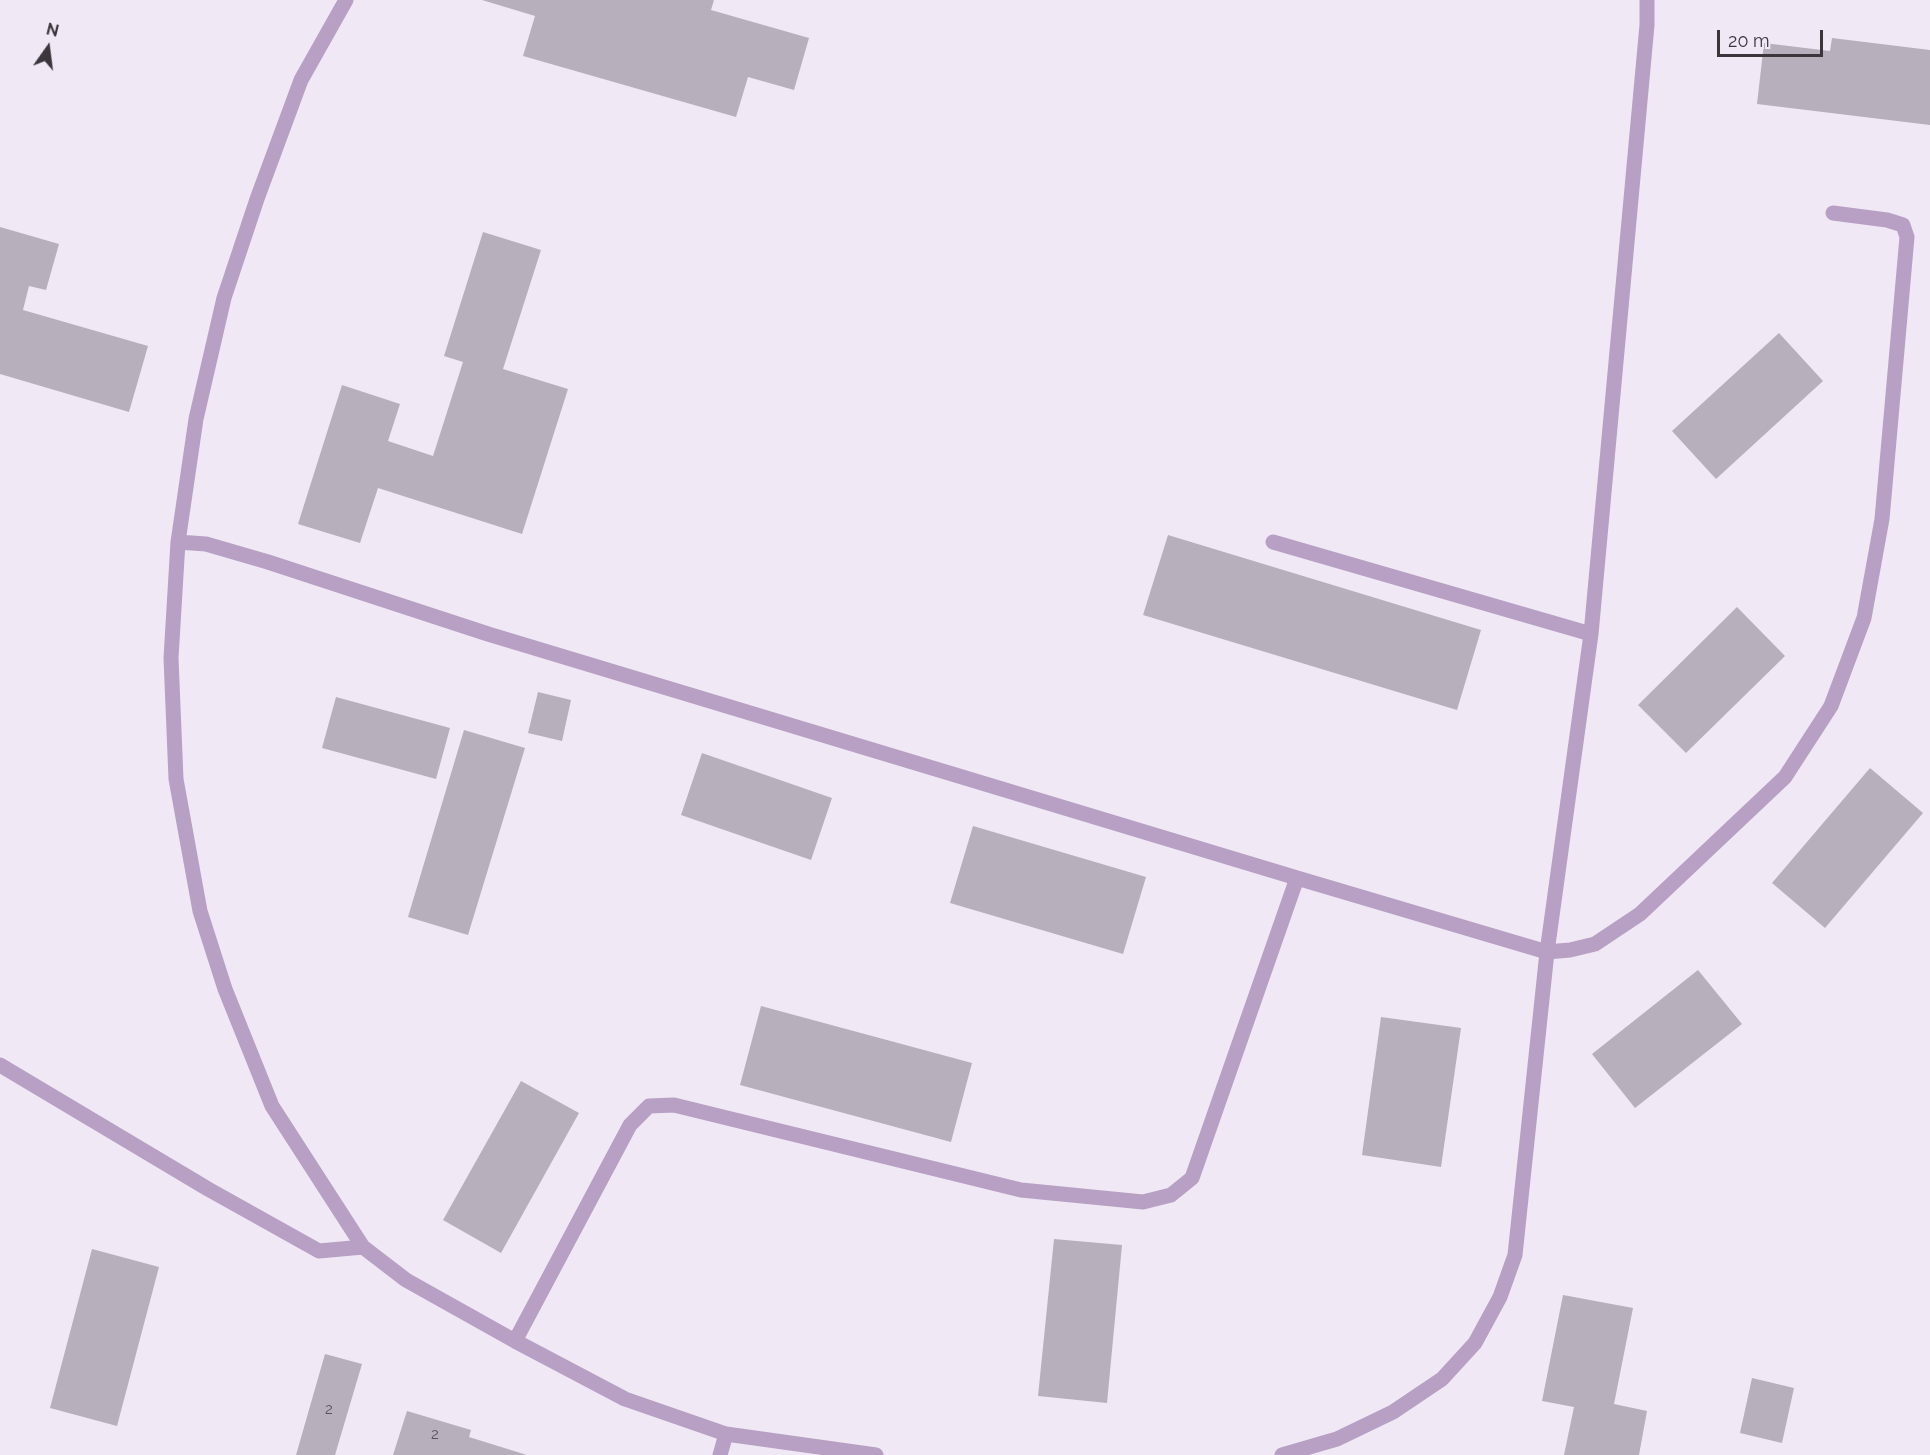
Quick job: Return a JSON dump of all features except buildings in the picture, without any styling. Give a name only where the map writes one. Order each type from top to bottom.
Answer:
[{"type":"lane","points":[[346,0],[301,80],[257,199],[224,298],[196,419],[178,542],[171,658],[176,779],[200,911],[225,989],[272,1106],[363,1247],[406,1280],[625,1399],[726,1434],[876,1455]]},
{"type":"lane","points":[[1282,1455],[1337,1439],[1393,1412],[1442,1378],[1476,1343],[1500,1297],[1515,1255],[1547,952],[1591,634],[1647,25],[1647,0]]},
{"type":"lane","points":[[178,542],[206,544],[268,562],[488,634],[1547,952],[1570,950],[1595,944],[1640,914],[1785,777],[1831,706],[1864,618],[1882,519],[1906,237],[1903,225],[1887,220],[1833,213]]},
{"type":"lane","points":[[1273,542],[1591,634]]},
{"type":"lane","points":[[515,1341],[630,1125],[649,1106],[674,1105],[1021,1190],[1143,1202],[1171,1195],[1192,1178],[1298,879]]},
{"type":"lane","points":[[0,1065],[208,1189],[319,1251],[363,1247]]},
{"type":"lane","points":[[720,1455],[726,1434]]}]
